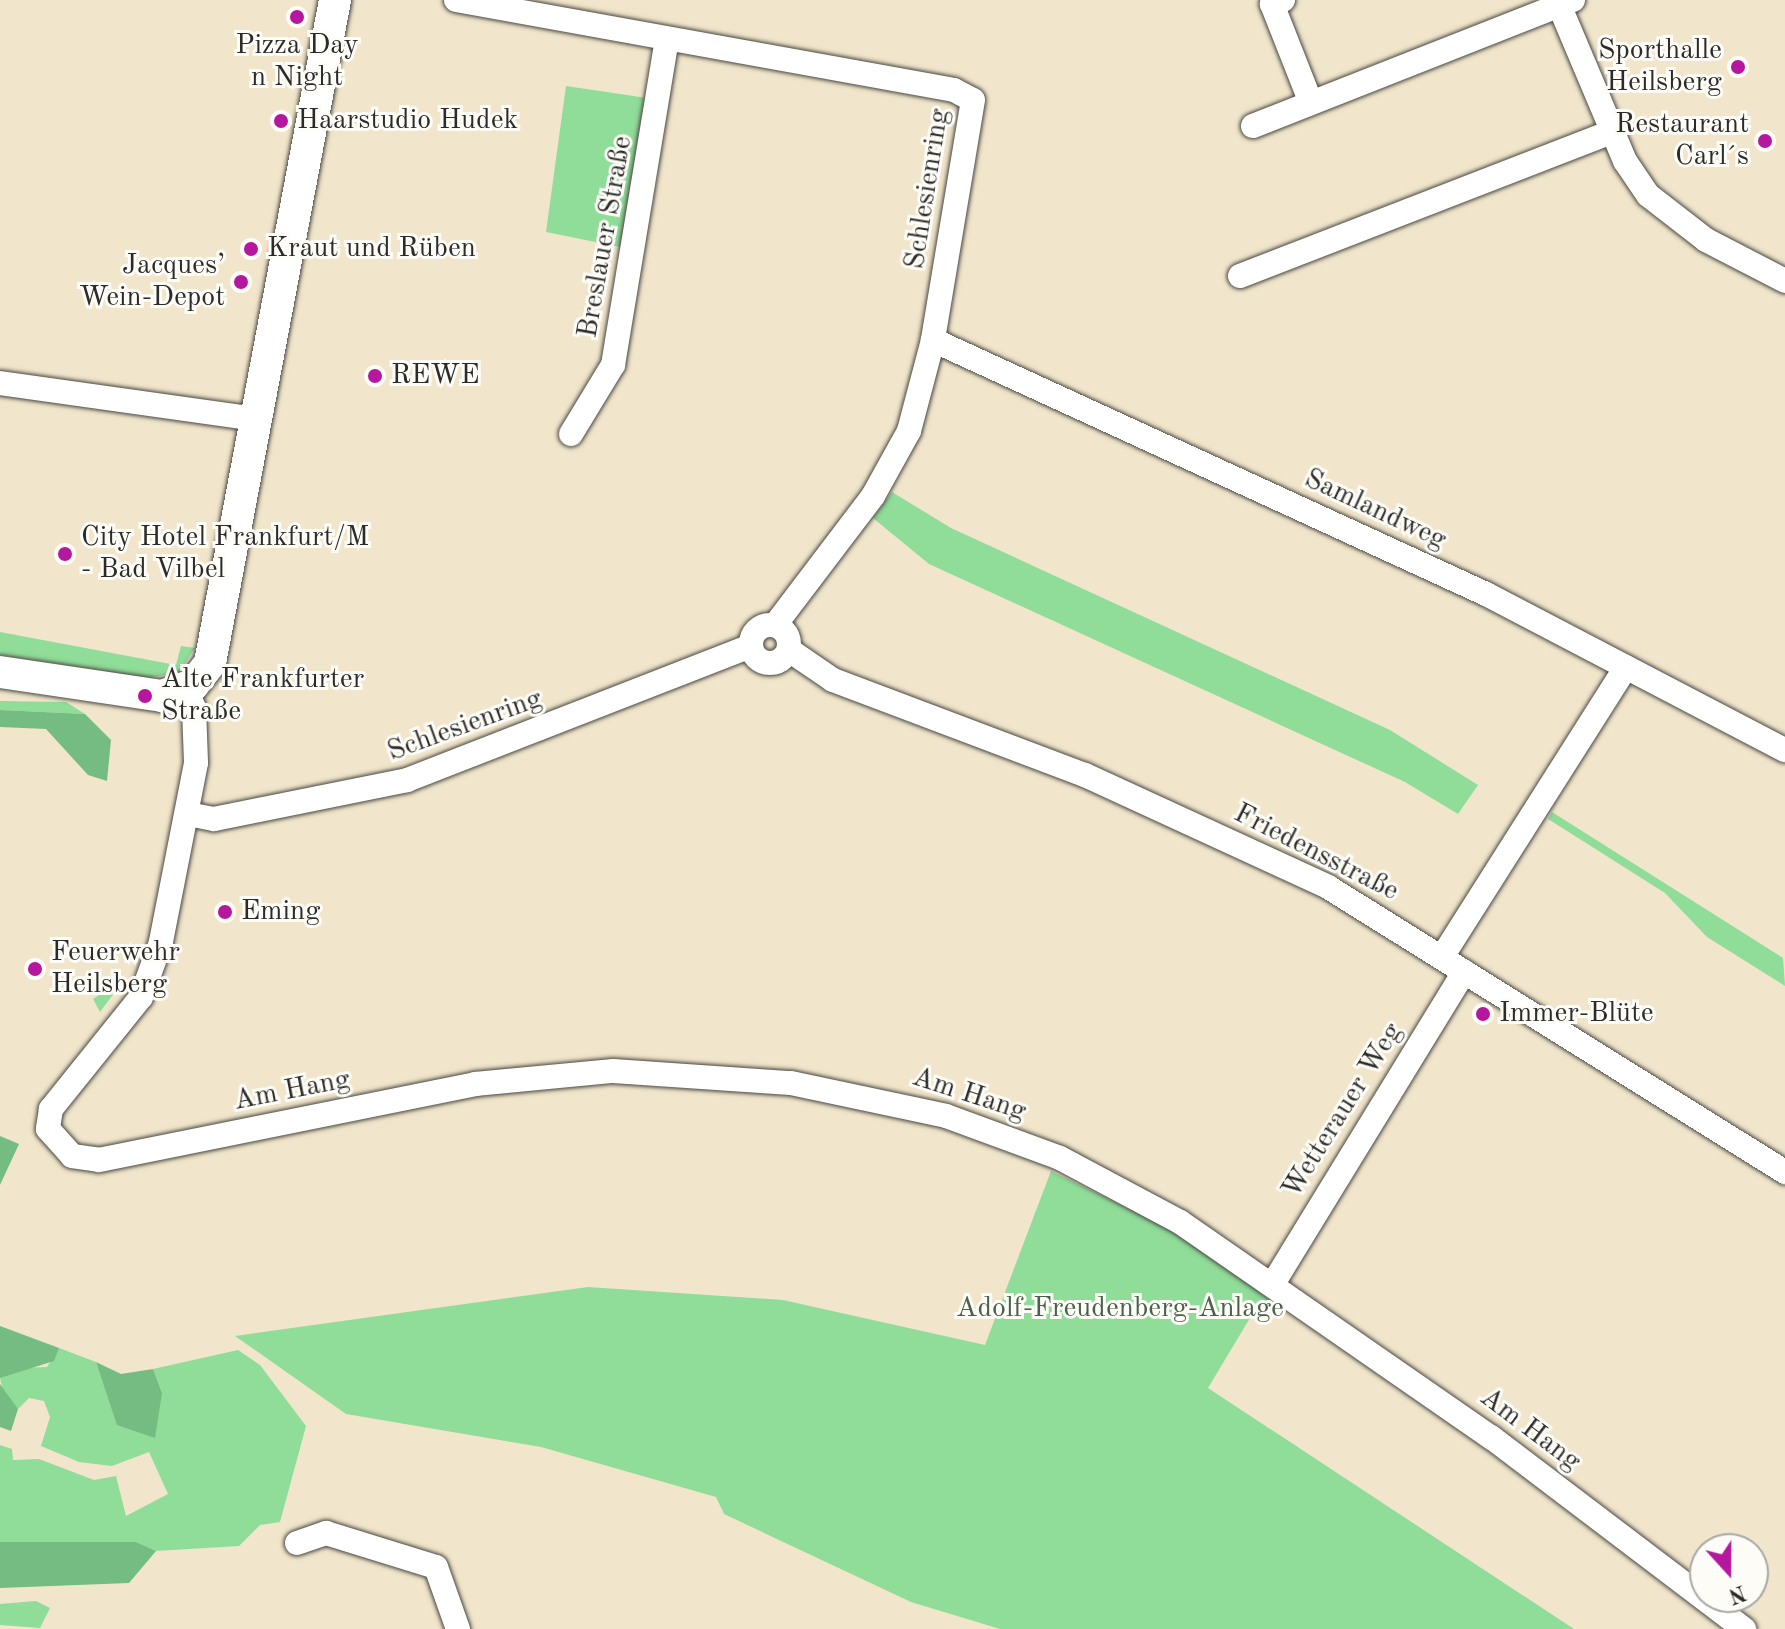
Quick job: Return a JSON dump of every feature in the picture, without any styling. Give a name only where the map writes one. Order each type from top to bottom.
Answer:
[{"type":"street","points":[[0,672],[145,696],[186,690],[216,648],[335,0]]},
{"type":"street","name":"Schlesienring","points":[[188,814],[214,819],[407,780],[751,646],[756,630],[775,625],[897,456],[933,340],[973,100],[954,90],[456,0]]},
{"type":"street","points":[[1275,1],[1311,103]]},
{"type":"street","points":[[1253,126],[1563,2],[1612,132],[1636,179],[1674,218],[1782,279]]},
{"type":"street","name":"Breslauer Straße","points":[[571,434],[613,365],[667,40]]},
{"type":"street","points":[[1240,276],[1612,132]]},
{"type":"street","name":"Samlandweg","points":[[933,340],[1486,594],[1785,750]]},
{"type":"street","points":[[0,383],[257,419]]},
{"type":"street","points":[[751,646],[771,663],[789,650],[785,631],[775,625]]},
{"type":"street","name":"Friedensstraße","points":[[789,650],[833,680],[1174,814],[1328,887],[1785,1172]]},
{"type":"street","points":[[1442,957],[1626,667]]},
{"type":"street","points":[[186,690],[197,741],[188,814]]},
{"type":"street","name":"Am Hang","points":[[188,814],[152,973],[126,1018],[51,1109],[48,1129],[72,1156],[99,1160],[532,1077],[681,1072],[776,1081],[908,1105],[1047,1153],[1118,1185],[1274,1282],[1744,1629]]},
{"type":"street","name":"Wetterauer Weg","points":[[1274,1282],[1464,972]]},
{"type":"street","points":[[297,1543],[326,1533],[436,1567],[458,1629]]},
{"type":"green space","points":[[566,86],[647,98],[625,248],[546,232]]},
{"type":"green space","points":[[892,492],[951,528],[1390,730],[1478,785],[1458,814],[1405,782],[929,564],[873,518]]},
{"type":"green space","points":[[0,632],[176,665],[181,646],[195,648],[180,671],[151,678],[0,655]]},
{"type":"green space","points":[[0,701],[66,702],[85,714],[0,710]]},
{"type":"green space","points":[[0,710],[85,714],[111,740],[107,781],[88,775],[46,729],[0,727]]},
{"type":"green space","points":[[1552,812],[1783,958],[1785,986],[1707,937],[1665,893],[1548,819]]},
{"type":"green space","points":[[123,981],[100,1012],[93,999]]},
{"type":"green space","points":[[0,1136],[19,1144],[0,1185]]},
{"type":"green space","name":"Adolf-Freudenberg-Anlage","points":[[1051,1171],[1170,1229],[1274,1297],[1250,1318],[1208,1388],[1574,1629],[1000,1629],[911,1602],[724,1514],[716,1497],[541,1447],[346,1414],[235,1336],[588,1287],[783,1300],[985,1345]]},
{"type":"green space","points":[[0,1326],[59,1348],[54,1361],[0,1378]]},
{"type":"green space","points":[[59,1348],[96,1362],[118,1425],[162,1393],[153,1369],[238,1350],[260,1365],[306,1426],[280,1522],[260,1525],[239,1546],[156,1551],[136,1542],[0,1542],[0,1445],[12,1449],[13,1460],[39,1459],[94,1480],[116,1476],[126,1516],[168,1494],[149,1452],[112,1466],[79,1462],[41,1446],[50,1417],[44,1401],[29,1398],[18,1409],[4,1396],[0,1378],[19,1368],[47,1367]]},
{"type":"green space","points":[[96,1362],[121,1374],[153,1369],[162,1393],[155,1438],[117,1425]]},
{"type":"green space","points":[[0,1384],[18,1409],[11,1431],[0,1427]]},
{"type":"green space","points":[[0,1542],[136,1542],[156,1551],[129,1583],[0,1588]]},
{"type":"green space","points":[[36,1601],[50,1608],[40,1628],[0,1625],[0,1604]]},
{"type":"place","name":"Pizza Day n Night","points":[[297,17]]},
{"type":"place","name":"Sporthalle Heilsberg","points":[[1738,67]]},
{"type":"place","name":"Haarstudio Hudek","points":[[281,121]]},
{"type":"place","name":"Restaurant Carl´s","points":[[1765,141]]},
{"type":"place","name":"Kraut und Rüben","points":[[251,249]]},
{"type":"place","name":"Jacques’ Wein-Depot","points":[[241,282]]},
{"type":"place","name":"REWE","points":[[375,376]]},
{"type":"place","name":"City Hotel Frankfurt/M - Bad Vilbel","points":[[65,554]]},
{"type":"place","name":"Alte Frankfurter Straße","points":[[145,696]]},
{"type":"place","name":"Eming","points":[[225,912]]},
{"type":"place","name":"Feuerwehr Heilsberg","points":[[35,969]]},
{"type":"place","name":"Immer-Blüte","points":[[1483,1014]]}]
